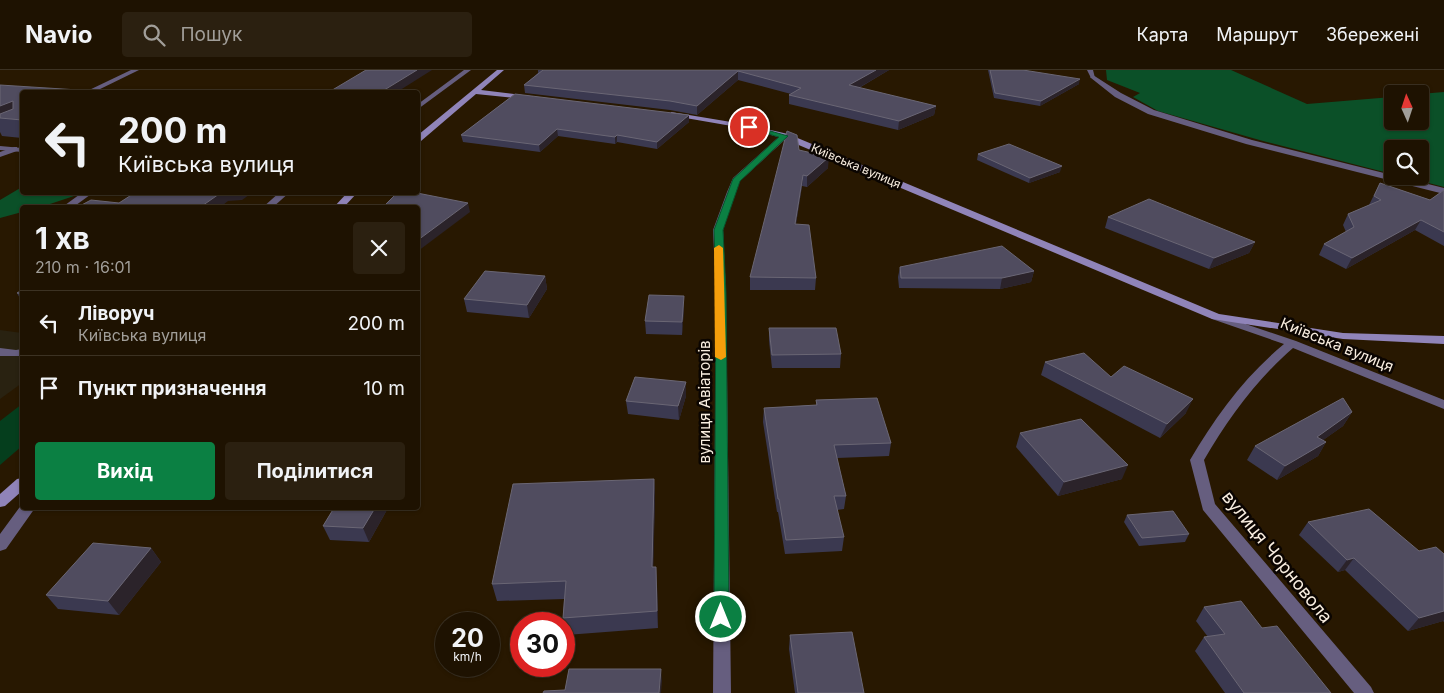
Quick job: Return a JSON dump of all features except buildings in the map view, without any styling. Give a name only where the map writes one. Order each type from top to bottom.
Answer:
[{"type":"street","points":[[93,90],[136,70]]},
{"type":"street","points":[[420,106],[468,70]]},
{"type":"street","points":[[420,138],[501,70]]},
{"type":"street","points":[[1091,74],[1118,95],[1151,112],[1248,142],[1444,192]]},
{"type":"street","points":[[475,92],[545,99]]},
{"type":"street","name":"Київська вулиця","points":[[668,114],[749,127],[785,136],[1216,317],[1292,343],[1444,405]]},
{"type":"street","name":"вулиця Авіаторів","points":[[722,693],[721,293],[718,230],[736,180],[785,136]]},
{"type":"street","points":[[0,148],[18,149]]},
{"type":"street","points":[[0,155],[18,149]]},
{"type":"street","points":[[70,205],[86,195]]},
{"type":"street","points":[[270,205],[282,195]]},
{"type":"street","points":[[340,205],[351,195]]},
{"type":"street","name":"Київська вулиця","points":[[1216,317],[1343,336],[1444,340]]},
{"type":"street","name":"вулиця Чорновола","points":[[1292,343],[1278,355],[1217,425],[1197,460],[1208,506],[1365,693]]},
{"type":"street","points":[[0,352],[20,353]]},
{"type":"street","points":[[0,502],[20,485]]},
{"type":"street","points":[[0,546],[27,510]]},
{"type":"shaded area","points":[[0,330],[20,333],[20,384],[0,399]]},
{"type":"green space","points":[[1106,70],[1231,70],[1307,104],[1384,98],[1384,130],[1429,130],[1429,93],[1444,92],[1444,187],[1429,183],[1429,140],[1384,140],[1384,172],[1263,141],[1158,111],[1133,97],[1140,93],[1107,80]]},
{"type":"green space","points":[[20,188],[20,195],[75,195],[47,205],[20,205],[20,213],[0,218],[0,200]]},
{"type":"green space","points":[[20,406],[20,448],[0,465],[0,421]]},
{"type":"slow traffic","points":[[719,248],[721,357]]},
{"type":"route","points":[[721,617],[721,293],[718,230],[736,180],[785,136],[749,127]]}]
